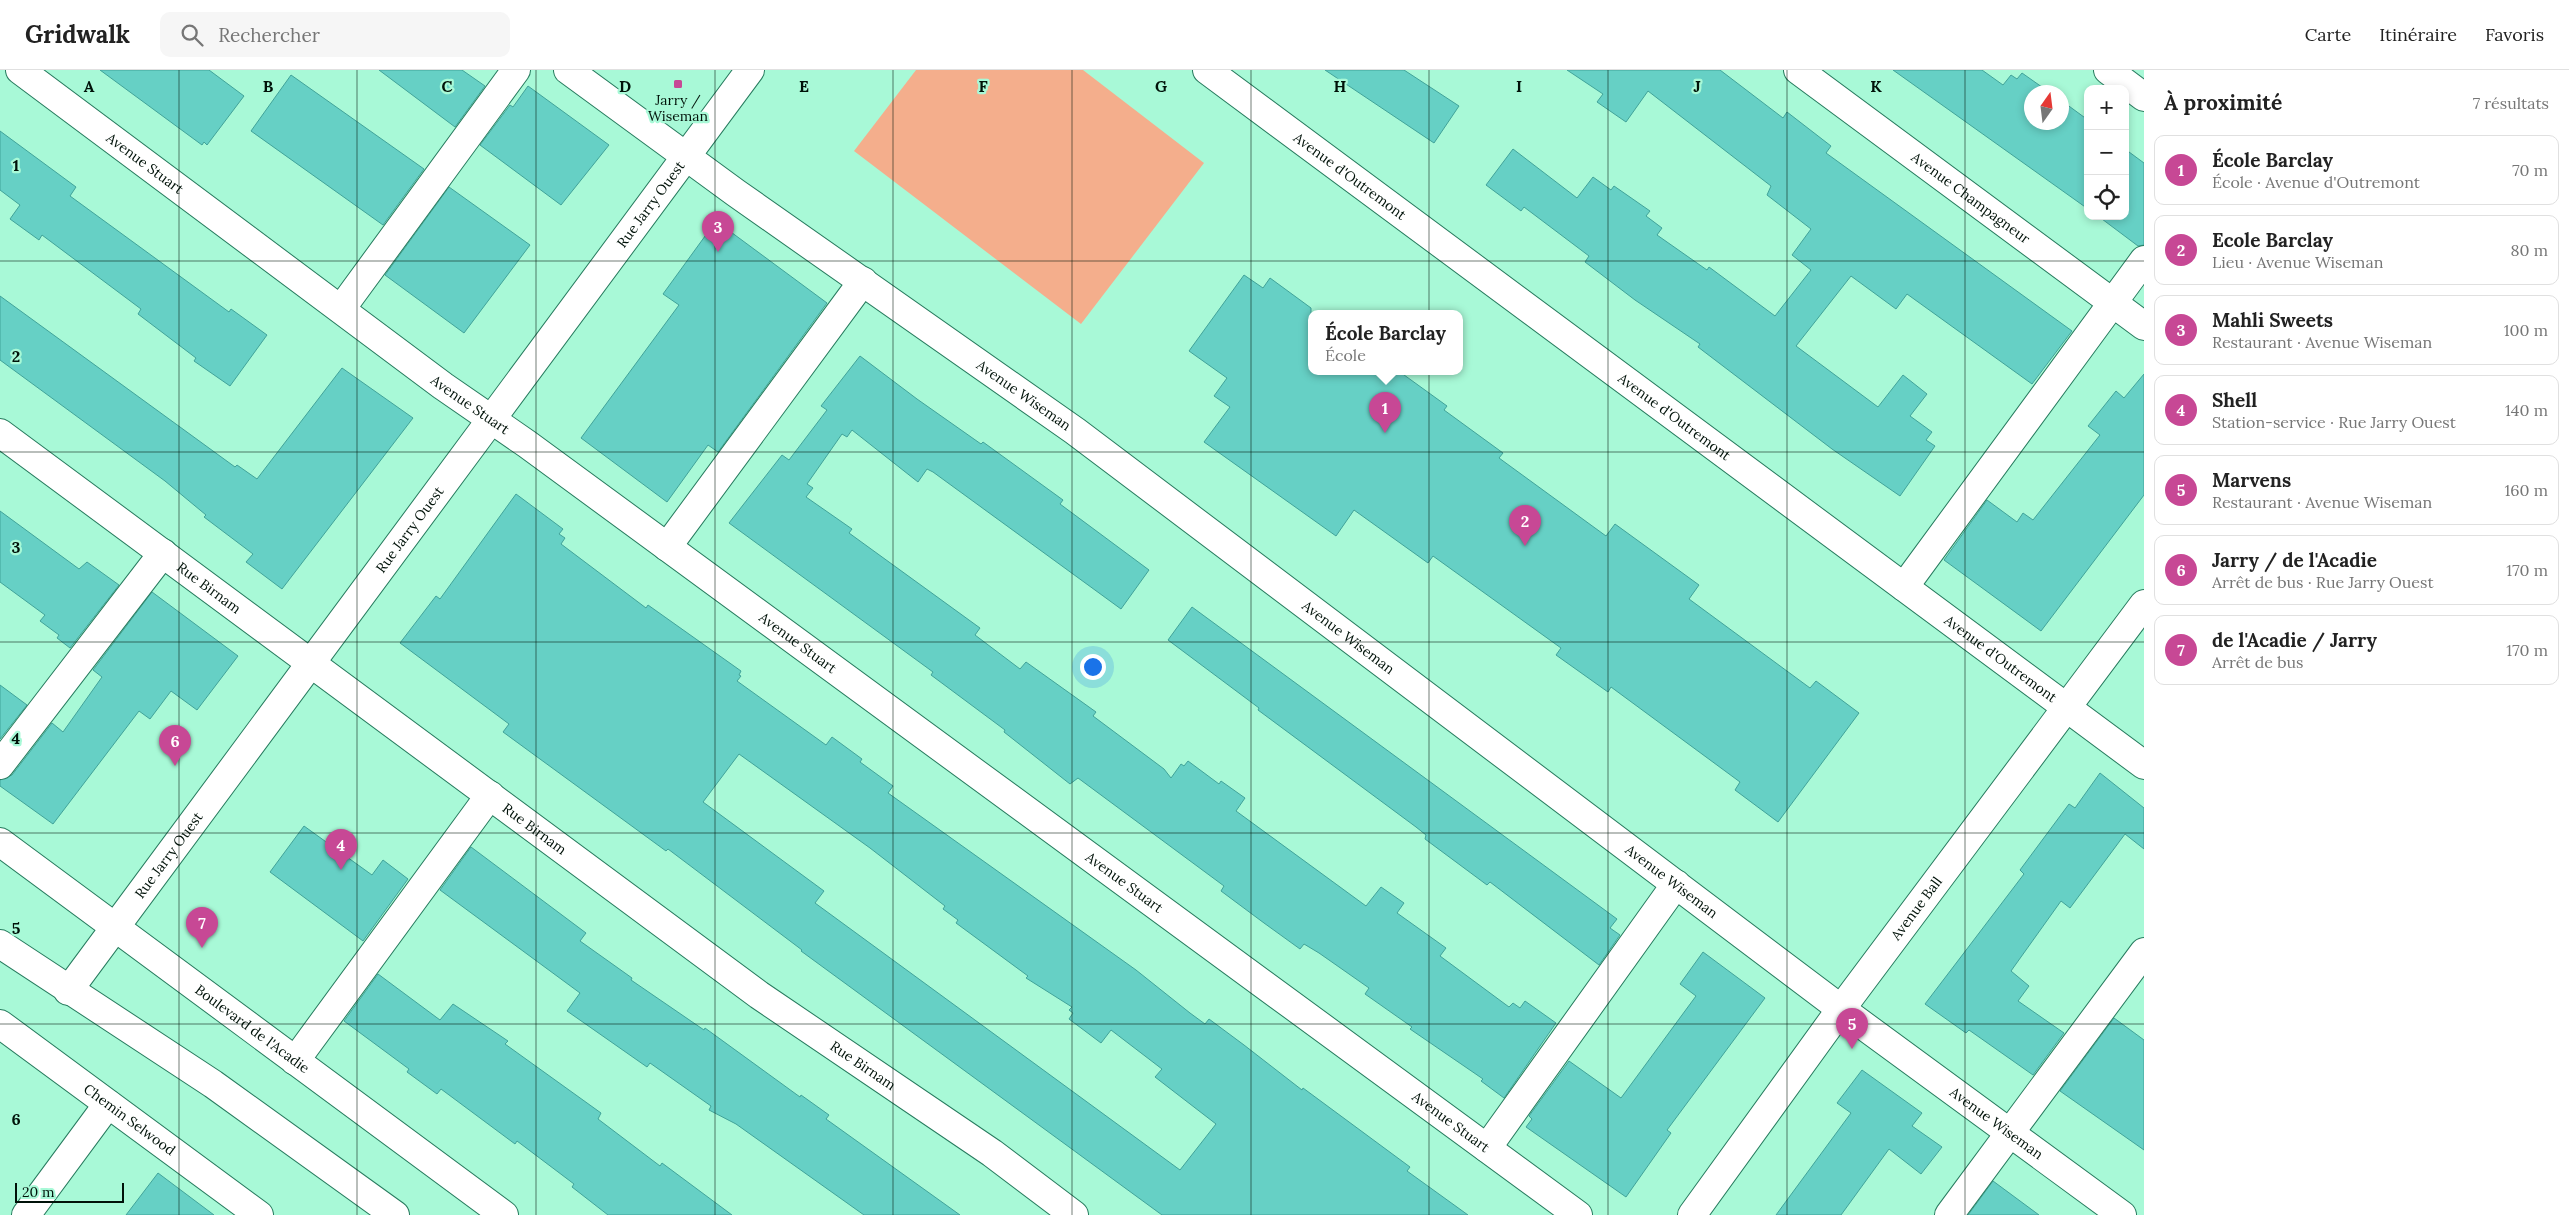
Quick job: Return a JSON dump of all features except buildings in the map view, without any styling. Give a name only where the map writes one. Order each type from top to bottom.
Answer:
[{"type":"street","name":"Avenue Stuart","points":[[20,70],[491,420],[1578,1215]]},
{"type":"street","points":[[341,309],[516,70]]},
{"type":"street","name":"Avenue Wiseman","points":[[568,70],[686,157],[1075,431],[1841,1009],[2122,1215]]},
{"type":"street","name":"Rue Jarry Ouest","points":[[68,990],[116,928],[750,70]]},
{"type":"street","name":"Avenue d'Outremont","points":[[1207,70],[2144,765]]},
{"type":"street","name":"Avenue Champagneur","points":[[1798,70],[2144,326]]},
{"type":"street","points":[[2108,70],[2144,96]]},
{"type":"street","points":[[1904,587],[2144,260]]},
{"type":"street","points":[[667,547],[863,282]]},
{"type":"street","name":"Rue Birnam","points":[[0,433],[759,995],[992,1153],[1074,1215]]},
{"type":"street","points":[[0,765],[163,553]]},
{"type":"street","name":"Avenue Ball","points":[[1692,1215],[1841,1009],[2144,604]]},
{"type":"street","points":[[295,1061],[490,795]]},
{"type":"street","name":"Boulevard de l'Acadie","points":[[0,842],[504,1215]]},
{"type":"street","points":[[1487,1148],[1676,884]]},
{"type":"street","points":[[0,944],[213,1084],[395,1215]]},
{"type":"street","points":[[1949,1215],[2010,1133],[2139,968]]},
{"type":"street","name":"Chemin Selwood","points":[[0,1024],[259,1215]]},
{"type":"street","points":[[26,1215],[108,1104]]},
{"type":"shaded area","points":[[916,70],[1083,70],[1204,163],[1081,324],[854,151]]},
{"type":"place","name":"Jarry / Wiseman","points":[[678,84]]},
{"type":"place","name":"Mahli Sweets","points":[[718,252]]},
{"type":"place","name":"École Barclay","points":[[1385,433]]},
{"type":"place","name":"Ecole Barclay","points":[[1525,546]]},
{"type":"place","name":"Jarry / de l'Acadie","points":[[175,766]]},
{"type":"place","name":"Shell","points":[[341,870]]},
{"type":"place","name":"de l'Acadie / Jarry","points":[[202,948]]},
{"type":"place","name":"Marvens","points":[[1852,1049]]}]
